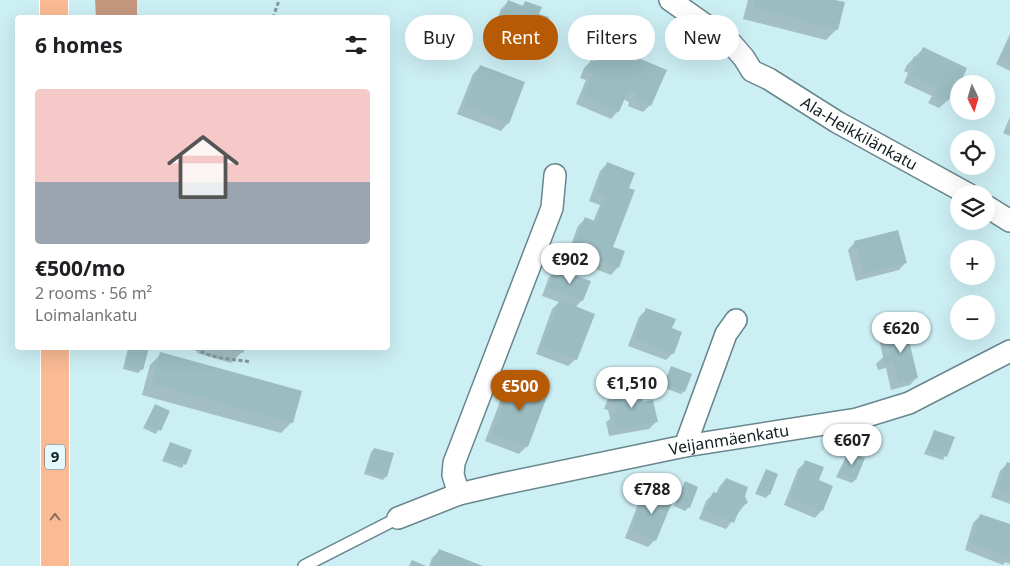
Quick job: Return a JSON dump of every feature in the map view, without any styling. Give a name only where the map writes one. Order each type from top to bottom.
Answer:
[{"type":"highway","points":[[54,0],[54,15]]},
{"type":"highway","name":"9","points":[[55,350],[55,566]]},
{"type":"street","name":"Ala-Heikkilänkatu","points":[[670,0],[730,43],[744,58],[752,71],[770,78],[837,122],[952,185]]},
{"type":"street","points":[[459,494],[453,475],[454,463],[552,208],[555,175]]},
{"type":"street","points":[[995,212],[1010,222]]},
{"type":"street","points":[[685,446],[726,334],[736,320]]},
{"type":"street","name":"Veijanmäenkatu","points":[[398,518],[459,494],[685,446],[857,419],[909,403],[1010,351]]},
{"type":"lane","name":"Veijanmäenkatu","points":[[304,566],[398,518]]},
{"type":"path","points":[[274,15],[279,0]]},
{"type":"path","points":[[198,350],[221,358],[251,362]]},
{"type":"shaded area","points":[[95,0],[137,0],[137,15],[96,15]]},
{"type":"building","points":[[508,0],[523,6],[525,1],[542,7],[539,14],[542,15],[502,15]]},
{"type":"building","points":[[755,0],[835,0],[845,2],[838,30],[753,8]]},
{"type":"building","points":[[1010,40],[1010,60],[1002,57]]},
{"type":"building","points":[[923,47],[967,68],[964,75],[950,75],[950,96],[948,101],[935,95],[938,88],[910,75],[915,65],[911,64],[914,56],[918,58]]},
{"type":"building","points":[[591,60],[597,62],[598,60],[643,60],[667,70],[651,106],[634,98],[636,94],[628,91],[619,112],[583,97],[593,73],[586,70]]},
{"type":"building","points":[[480,65],[525,82],[509,124],[464,106]]},
{"type":"building","points":[[607,162],[635,173],[629,188],[635,190],[613,247],[625,251],[619,268],[572,250],[585,217],[597,222],[606,197],[596,193]]},
{"type":"building","points":[[898,230],[907,263],[864,274],[854,241]]},
{"type":"building","points":[[556,269],[591,281],[583,301],[549,288]]},
{"type":"building","points":[[560,300],[595,314],[577,360],[542,347]]},
{"type":"building","points":[[646,308],[676,319],[672,328],[682,332],[674,354],[635,338]]},
{"type":"building","points":[[905,324],[918,378],[898,383],[893,362],[885,364],[883,355],[891,354],[885,329]]},
{"type":"building","points":[[129,350],[148,350],[143,370],[125,365]]},
{"type":"building","points":[[233,350],[244,350],[243,353]]},
{"type":"building","points":[[160,352],[302,391],[293,423],[152,384]]},
{"type":"building","points":[[671,366],[692,374],[685,392],[664,384]]},
{"type":"building","points":[[513,377],[549,391],[528,447],[492,434]]},
{"type":"building","points":[[618,384],[641,393],[643,402],[653,400],[658,422],[616,430],[613,414],[617,413],[615,403],[611,401]]},
{"type":"building","points":[[155,404],[170,411],[161,431],[145,425]]},
{"type":"building","points":[[934,430],[955,437],[947,457],[927,450]]},
{"type":"building","points":[[170,442],[192,450],[186,465],[165,457]]},
{"type":"building","points":[[374,448],[394,453],[387,477],[367,471]]},
{"type":"building","points":[[848,452],[865,458],[856,480],[839,473]]},
{"type":"building","points":[[805,460],[824,467],[819,480],[833,486],[823,511],[790,498]]},
{"type":"building","points":[[1007,462],[1010,463],[1010,494],[997,489]]},
{"type":"building","points":[[766,469],[778,474],[770,495],[757,490]]},
{"type":"building","points":[[726,478],[748,487],[745,496],[748,503],[741,506],[734,523],[705,511],[713,492],[720,494]]},
{"type":"building","points":[[685,481],[698,487],[690,508],[676,503]]},
{"type":"building","points":[[647,490],[673,500],[656,541],[631,531]]},
{"type":"building","points":[[980,514],[1010,524],[1010,558],[971,543]]},
{"type":"building","points":[[439,549],[483,566],[432,566]]},
{"type":"building","points":[[412,560],[426,566],[409,566]]}]
